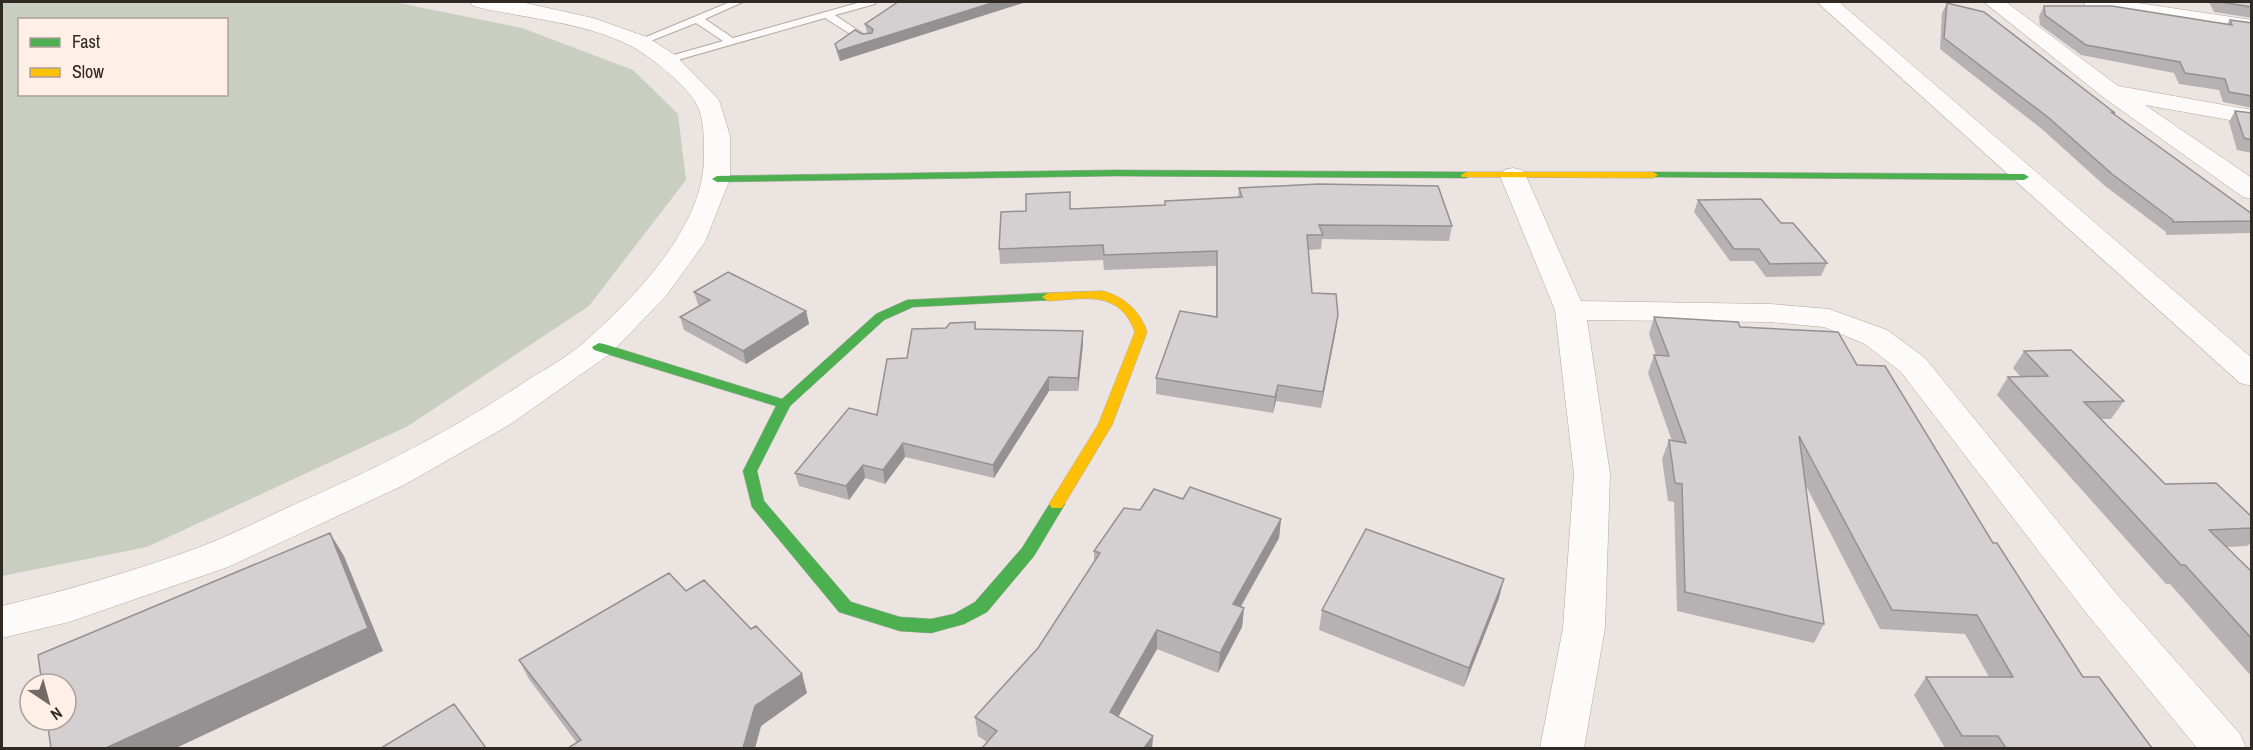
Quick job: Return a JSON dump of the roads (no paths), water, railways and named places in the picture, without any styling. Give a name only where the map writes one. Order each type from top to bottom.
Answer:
[{"type":"street","points":[[4,626],[214,557],[391,476],[497,417],[599,347],[655,290],[691,242],[717,179],[717,136],[708,100],[667,60],[639,42],[585,23],[521,8],[480,2]]},
{"type":"street","points":[[1827,2],[2252,376]]},
{"type":"street","points":[[1994,2],[2111,92],[2252,191]]},
{"type":"street","points":[[2093,2],[2252,26]]},
{"type":"street","points":[[2111,92],[2252,117]]},
{"type":"street","points":[[717,179],[1115,173],[2024,177]]},
{"type":"street","points":[[1513,176],[1570,310],[1592,474],[1584,628],[1562,748]]},
{"type":"street","points":[[1102,295],[1130,309],[1139,321],[1141,332],[1105,425],[1028,552],[981,608],[958,619],[931,626],[900,624],[845,607],[757,503],[750,471],[784,404],[880,317],[911,303],[1102,295]]},
{"type":"street","points":[[1570,310],[1770,313],[1829,318],[1876,337],[1912,366],[2102,603],[2224,748]]},
{"type":"street","points":[[599,347],[784,404]]},
{"type":"lane","points":[[639,42],[738,2]]},
{"type":"lane","points":[[667,60],[869,2]]},
{"type":"lane","points":[[826,14],[867,40]]},
{"type":"lane","points":[[697,19],[731,42]]}]
